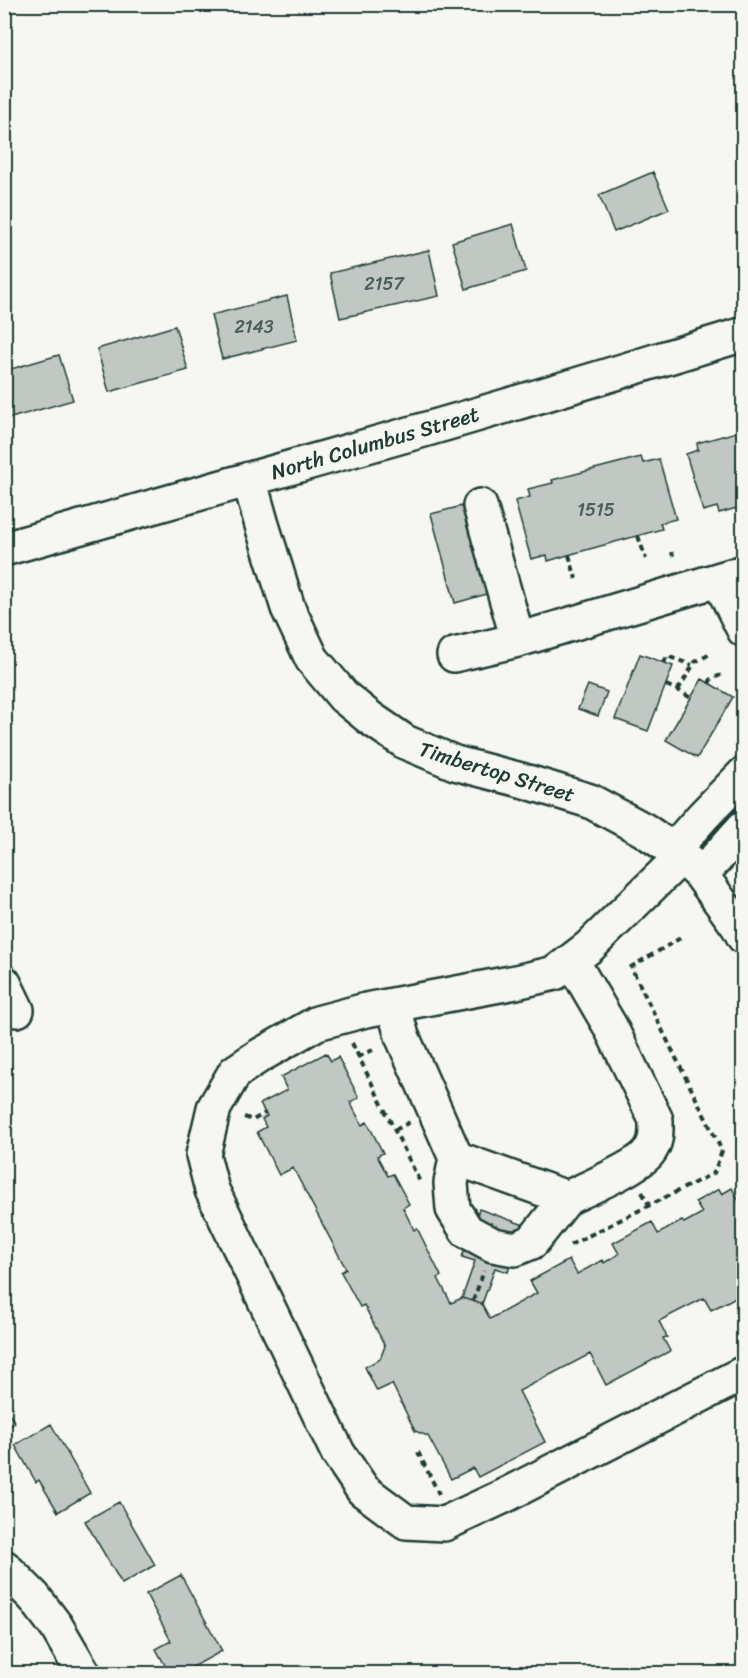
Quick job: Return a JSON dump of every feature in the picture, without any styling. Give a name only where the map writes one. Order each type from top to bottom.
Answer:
[{"type":"street","name":"North Columbus Street","points":[[4,549],[527,400],[744,334]]},
{"type":"street","name":"Timbertop Street","points":[[249,479],[288,608],[312,659],[344,698],[405,742],[456,763],[590,801],[644,830],[685,860],[738,926],[744,937]]},
{"type":"street","points":[[480,506],[518,640]]},
{"type":"street","points":[[453,655],[518,640],[731,576],[744,630]]},
{"type":"street","points":[[685,860],[703,816],[744,774]]},
{"type":"street","points":[[744,827],[685,860],[589,947],[555,973],[366,1010],[317,1023],[259,1056],[235,1072],[214,1108],[203,1155],[212,1190],[338,1453],[363,1490],[406,1522],[444,1524],[744,1374]]},
{"type":"street","points":[[393,1005],[402,1036],[456,1158],[451,1183],[453,1209],[467,1231],[493,1245],[515,1249],[532,1242],[567,1198],[635,1165],[649,1152],[657,1137],[656,1120],[610,1026],[572,961]]},
{"type":"street","points":[[456,1158],[567,1198]]},
{"type":"street","points":[[4,1567],[34,1598],[56,1626],[84,1674]]},
{"type":"path","points":[[739,508],[744,523]]},
{"type":"path","points":[[638,536],[646,559]]},
{"type":"path","points":[[569,555],[576,579]]},
{"type":"path","points":[[678,690],[695,662],[710,654]]},
{"type":"path","points":[[664,663],[667,656],[692,666]]},
{"type":"path","points":[[709,684],[711,679],[721,675]]},
{"type":"path","points":[[666,686],[691,698]]},
{"type":"path","points":[[564,1248],[714,1173],[722,1151],[631,968],[684,936]]},
{"type":"path","points":[[351,1040],[422,1185]]},
{"type":"path","points":[[235,1114],[253,1120],[266,1113]]},
{"type":"building","points":[[653,172],[669,209],[614,232],[599,195]]},
{"type":"building","points":[[513,224],[526,271],[466,289],[452,242]]},
{"type":"building","points":[[429,250],[439,296],[340,318],[330,273]]},
{"type":"building","points":[[287,296],[297,340],[222,359],[211,315]]},
{"type":"building","points":[[175,326],[188,370],[109,392],[97,349]]},
{"type":"building","points":[[59,355],[73,400],[4,420],[4,371]]},
{"type":"building","points":[[744,430],[744,506],[719,513],[717,507],[703,511],[686,454],[698,450],[697,443]]},
{"type":"building","points":[[641,457],[643,463],[659,459],[676,519],[660,523],[662,529],[548,561],[547,555],[531,559],[515,501],[530,497],[528,489],[553,483],[552,480]]},
{"type":"building","points":[[462,506],[487,594],[455,603],[431,514]]},
{"type":"building","points":[[640,654],[673,666],[648,731],[615,719]]},
{"type":"building","points":[[702,679],[733,697],[697,758],[666,740]]},
{"type":"building","points":[[588,685],[607,692],[598,716],[578,709]]},
{"type":"building","points":[[326,1053],[331,1061],[338,1057],[359,1098],[350,1102],[362,1125],[367,1122],[383,1153],[377,1156],[388,1176],[393,1174],[409,1204],[403,1208],[414,1230],[417,1228],[441,1276],[438,1278],[451,1303],[462,1298],[482,1304],[490,1319],[537,1293],[530,1281],[569,1260],[577,1274],[603,1260],[604,1263],[619,1254],[613,1243],[652,1222],[658,1234],[682,1221],[684,1223],[702,1213],[695,1202],[719,1189],[722,1194],[732,1188],[744,1210],[744,1278],[738,1281],[744,1293],[711,1310],[704,1298],[659,1321],[667,1337],[663,1338],[670,1351],[606,1385],[590,1354],[519,1391],[545,1442],[478,1477],[473,1468],[451,1479],[428,1436],[415,1431],[392,1384],[377,1391],[365,1367],[380,1359],[385,1346],[364,1305],[360,1307],[341,1272],[346,1269],[293,1168],[279,1175],[257,1132],[266,1127],[262,1119],[267,1116],[260,1104],[287,1090],[281,1077]]},
{"type":"building","points":[[479,1209],[524,1225],[508,1272],[495,1268],[482,1304],[462,1298],[475,1261],[462,1257]]},
{"type":"building","points":[[4,1405],[15,1423],[4,1429]]},
{"type":"building","points":[[51,1424],[90,1493],[58,1512],[39,1480],[36,1482],[15,1445]]},
{"type":"building","points":[[119,1502],[155,1565],[122,1584],[85,1521]]},
{"type":"building","points":[[181,1575],[222,1651],[180,1674],[170,1674],[156,1649],[171,1641],[146,1594]]}]
